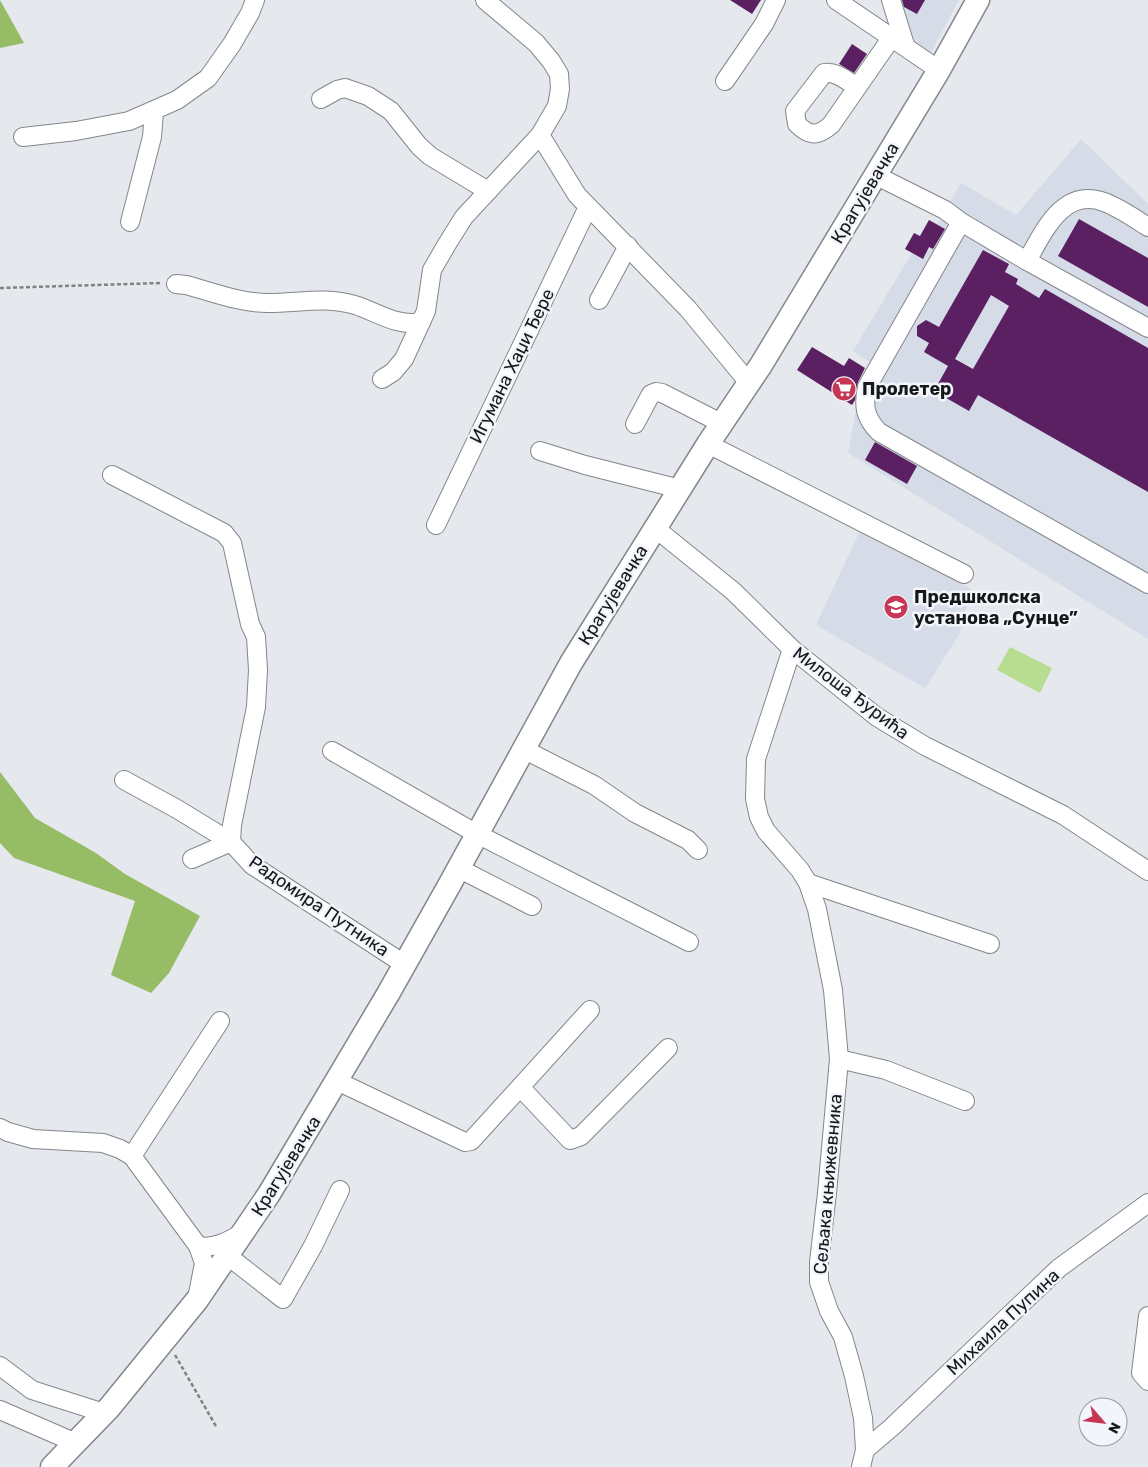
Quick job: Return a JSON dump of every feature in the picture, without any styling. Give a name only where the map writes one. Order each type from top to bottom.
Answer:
[{"type":"main road","name":"Крагујевачка","points":[[52,1467],[104,1413],[140,1371],[197,1300],[245,1231],[337,1081],[458,868],[571,663],[708,444],[749,384],[939,70],[978,0]]},
{"type":"street","points":[[23,137],[129,122],[177,100],[208,78],[232,44],[250,13],[255,0]]},
{"type":"street","points":[[382,379],[393,372],[404,358],[426,311],[432,270],[464,217],[540,134],[557,106],[560,89],[559,74],[551,61],[536,43],[485,0]]},
{"type":"street","points":[[836,0],[939,70]]},
{"type":"street","points":[[891,0],[898,41]]},
{"type":"street","points":[[725,81],[764,24],[774,1]]},
{"type":"street","points":[[857,87],[898,41]]},
{"type":"street","points":[[321,99],[337,90],[346,88],[368,96],[391,111],[418,146],[430,156],[488,190]]},
{"type":"street","points":[[130,222],[152,137],[154,112]]},
{"type":"street","points":[[540,134],[577,195],[688,309],[749,384]]},
{"type":"street","points":[[875,176],[946,210],[961,222],[1027,260],[1146,322]]},
{"type":"street","points":[[1027,260],[1047,225],[1061,210],[1080,199],[1103,202],[1148,227]]},
{"type":"street","name":"Игумана Хаџи Ђере","points":[[436,525],[588,207]]},
{"type":"street","points":[[961,222],[867,387],[864,408],[866,416],[879,432],[1147,581]]},
{"type":"street","points":[[599,300],[628,246]]},
{"type":"street","points":[[176,284],[247,302],[334,300],[356,305],[402,323],[421,322]]},
{"type":"street","points":[[635,424],[651,394],[656,392],[662,393],[722,423]]},
{"type":"street","points":[[708,444],[964,574]]},
{"type":"street","points":[[540,451],[585,465],[680,489]]},
{"type":"street","points":[[112,475],[224,533],[232,543],[250,624],[256,638],[258,670],[256,707],[232,825],[231,842],[192,859]]},
{"type":"street","name":"Милоша Ђурића","points":[[655,528],[733,590],[792,649],[878,717],[917,741],[1063,815],[1148,871]]},
{"type":"street","name":"Сељака књижевника","points":[[792,649],[756,759],[755,799],[759,817],[766,832],[800,870],[808,883],[817,909],[833,990],[839,1059],[827,1193],[818,1262],[819,1282],[829,1311],[843,1337],[846,1347],[863,1418],[863,1459]]},
{"type":"street","points":[[523,749],[594,785],[635,813],[688,840],[698,850]]},
{"type":"street","points":[[332,751],[477,834],[689,942]]},
{"type":"street","name":"Радомира Путника","points":[[124,780],[231,842],[252,865],[404,964]]},
{"type":"street","points":[[458,868],[532,906]]},
{"type":"street","points":[[808,883],[990,944]]},
{"type":"street","points":[[337,1081],[465,1142],[471,1141],[590,1010]]},
{"type":"street","points":[[132,1156],[220,1021]]},
{"type":"street","points":[[520,1088],[570,1140],[581,1136],[668,1048]]},
{"type":"street","points":[[839,1059],[886,1070],[965,1101]]},
{"type":"street","points":[[0,1128],[33,1139],[103,1143],[132,1156],[198,1246],[204,1263],[197,1300]]},
{"type":"street","points":[[228,1256],[283,1299],[314,1246],[340,1190]]},
{"type":"street","name":"Михаила Пупина","points":[[863,1459],[1059,1268],[1148,1203]]},
{"type":"street","points":[[198,1246],[218,1245],[245,1231]]},
{"type":"street","points":[[1148,1316],[1141,1373],[1148,1381]]},
{"type":"street","points":[[0,1366],[32,1390],[104,1413]]},
{"type":"street","points":[[0,1410],[76,1443]]},
{"type":"path","points":[[0,288],[176,284]]},
{"type":"path","points":[[166,1338],[217,1428]]},
{"type":"shaded area","points":[[895,0],[959,0],[931,52],[905,36]]},
{"type":"shaded area","points":[[1081,139],[1148,204],[1148,639],[848,453],[857,404],[876,366],[853,351],[912,253],[905,249],[914,233],[923,237],[927,230],[924,228],[929,220],[937,224],[961,183],[1016,215]]},
{"type":"shaded area","name":"Предшколска установа „Сунце”","points":[[860,531],[971,589],[960,633],[925,688],[816,625]]},
{"type":"green space","points":[[0,0],[24,43],[0,48]]},
{"type":"green space","points":[[1010,647],[1052,668],[1040,693],[997,670]]},
{"type":"green space","points":[[0,772],[35,818],[96,853],[125,874],[200,916],[169,973],[151,993],[111,975],[135,901],[14,858],[0,843]]},
{"type":"building","points":[[730,0],[761,0],[752,14]]},
{"type":"building","points":[[902,0],[925,0],[917,14],[904,7]]},
{"type":"building","points":[[852,44],[867,54],[854,73],[839,64]]},
{"type":"building","points":[[1079,219],[1148,258],[1148,307],[1058,256]]},
{"type":"building","points":[[929,220],[945,229],[933,249],[929,247],[923,259],[905,249],[914,233],[920,236]]},
{"type":"building","points":[[983,250],[1009,264],[1005,272],[1018,279],[1016,284],[1039,298],[1045,289],[1148,348],[1148,492],[978,395],[969,411],[934,391],[948,366],[924,352],[929,343],[917,336],[917,326],[926,320],[939,327]],"holes":[[[991,295],[1009,306],[973,369],[955,359]]]},
{"type":"building","name":"Пролетер","points":[[812,347],[844,366],[849,358],[865,368],[858,382],[855,400],[852,405],[797,370]]},
{"type":"building","points":[[875,442],[917,466],[907,484],[865,460]]},
{"type":"place","name":"Пролетер","points":[[844,389]]},
{"type":"place","name":"Предшколска установа „Сунце”","points":[[896,607]]}]
